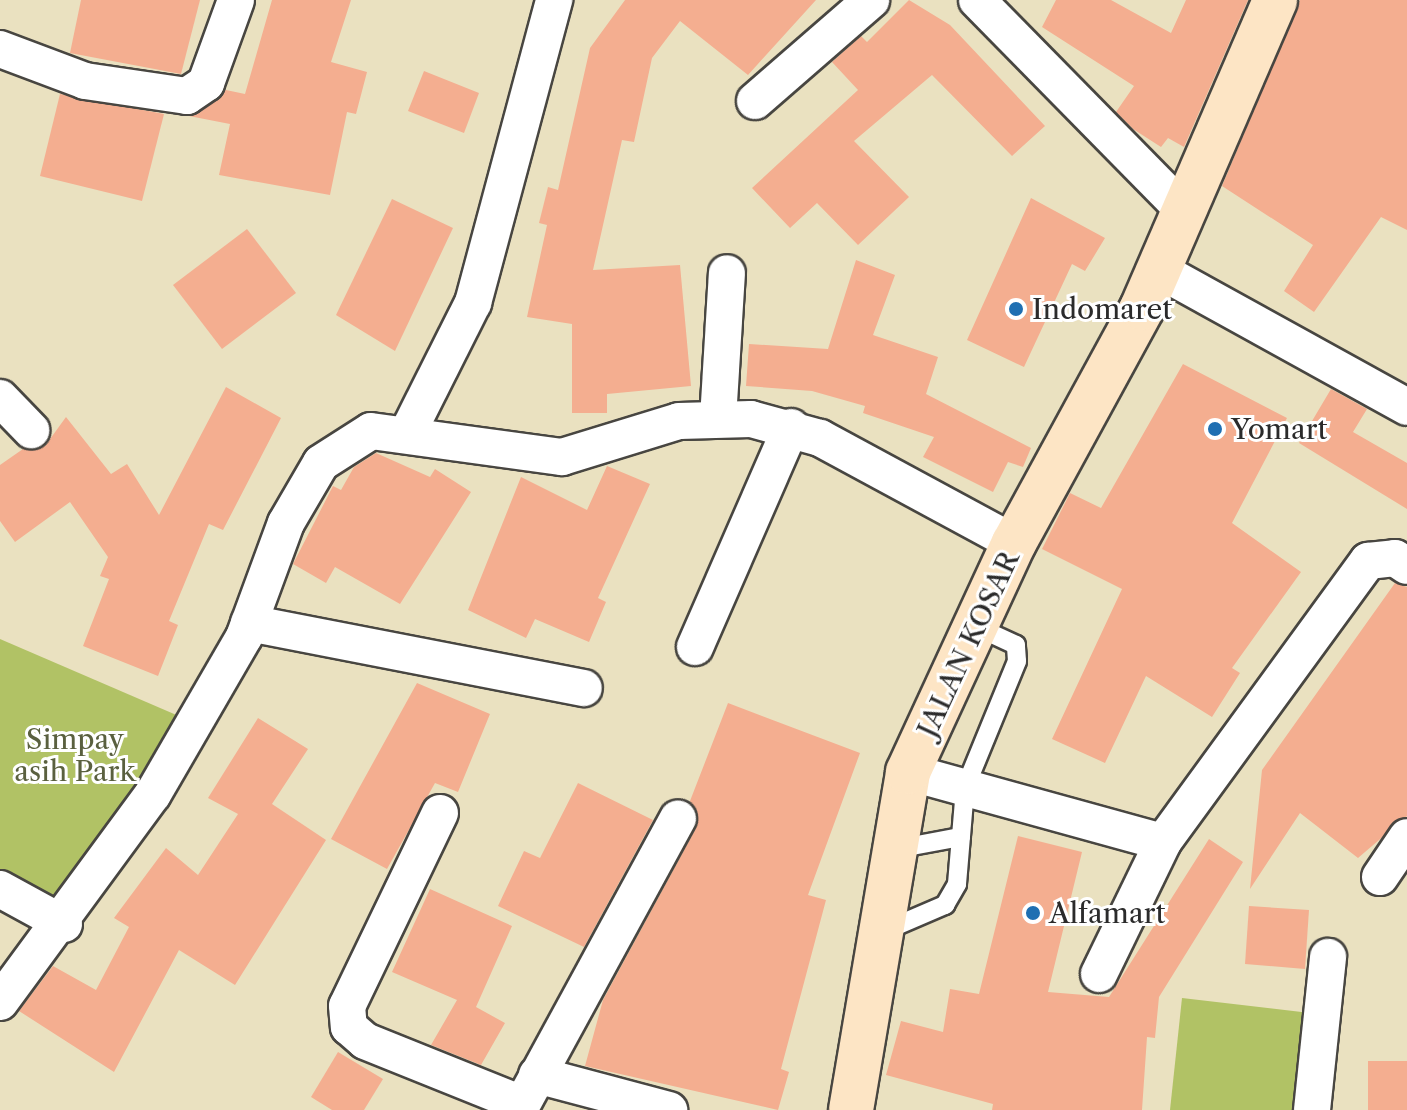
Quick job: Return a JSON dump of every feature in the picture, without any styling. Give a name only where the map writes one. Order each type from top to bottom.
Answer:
[{"type":"street","points":[[0,49],[85,81],[187,96],[206,83],[236,0]]},
{"type":"street","points":[[407,434],[473,303],[554,0]]},
{"type":"street","points":[[755,101],[871,0]]},
{"type":"street","points":[[977,0],[1184,211]]},
{"type":"street","name":"JALAN KOSAR","points":[[851,1110],[908,772],[1014,543],[1159,270],[1275,0]]},
{"type":"street","points":[[1159,270],[1407,407]]},
{"type":"street","points":[[718,419],[727,273]]},
{"type":"street","points":[[0,398],[31,430]]},
{"type":"street","points":[[0,1002],[64,924],[153,794],[249,623],[286,523],[321,463],[371,431],[562,457],[649,428],[718,419],[791,427],[1014,543]]},
{"type":"street","points":[[695,647],[791,427]]},
{"type":"street","points":[[1099,974],[1163,842],[1368,561],[1395,558],[1407,566]]},
{"type":"street","points":[[249,623],[584,688]]},
{"type":"street","points":[[908,772],[1163,842]]},
{"type":"street","points":[[440,813],[347,1006],[349,1027],[365,1041],[526,1096],[669,1110]]},
{"type":"street","points":[[526,1096],[678,818]]},
{"type":"street","points":[[1380,877],[1407,837]]},
{"type":"street","points":[[0,889],[64,924]]},
{"type":"street","points":[[1312,1110],[1328,957]]},
{"type":"lane","points":[[881,932],[952,898],[965,788],[1017,661],[1016,645],[975,626]]},
{"type":"lane","points":[[896,849],[961,837]]},
{"type":"green space","name":"Simpay asih Park","points":[[0,639],[188,720],[61,922],[0,893]]},
{"type":"green space","points":[[1182,998],[1310,1013],[1299,1110],[1170,1110]]},
{"type":"building","points":[[81,0],[200,0],[181,74],[70,53]]},
{"type":"building","points":[[272,0],[351,0],[331,62],[367,72],[356,114],[347,112],[330,195],[219,175],[230,124],[189,116],[226,90],[245,94]]},
{"type":"building","points":[[625,0],[816,0],[748,75],[680,21],[652,58],[634,142],[622,140],[593,270],[680,265],[691,386],[607,394],[607,413],[572,413],[572,324],[527,317],[547,225],[539,223],[548,187],[558,190],[590,48]]},
{"type":"building","points":[[909,0],[950,25],[1045,126],[1012,156],[932,75],[854,141],[909,197],[858,245],[817,203],[790,228],[752,188],[858,90],[832,62],[861,36],[867,42]]},
{"type":"building","points":[[1056,0],[1111,0],[1171,33],[1186,0],[1248,0],[1184,147],[1168,138],[1161,147],[1133,129],[1116,112],[1134,86],[1042,27]]},
{"type":"building","points":[[1300,0],[1407,0],[1407,230],[1381,217],[1314,312],[1284,291],[1313,245],[1222,186]]},
{"type":"building","points":[[424,71],[479,93],[464,133],[408,111]]},
{"type":"building","points":[[60,94],[164,114],[142,201],[40,176]]},
{"type":"building","points":[[1031,198],[1105,238],[1085,271],[1072,264],[1024,367],[967,340]]},
{"type":"building","points":[[392,199],[453,228],[395,351],[336,315]]},
{"type":"building","points":[[247,229],[296,293],[222,349],[173,285]]},
{"type":"building","points":[[856,260],[895,275],[873,335],[938,357],[926,394],[1031,448],[1023,467],[1008,462],[993,492],[923,457],[934,437],[863,413],[865,406],[812,391],[746,386],[749,344],[828,349]]},
{"type":"building","points":[[1183,364],[1287,418],[1232,523],[1301,572],[1232,668],[1240,673],[1212,717],[1146,676],[1105,763],[1052,739],[1122,589],[1042,549],[1070,493],[1101,508]]},
{"type":"building","points":[[226,387],[281,418],[223,530],[209,524],[169,621],[178,625],[158,676],[83,646],[109,579],[100,576],[108,557],[70,502],[15,542],[0,521],[0,465],[23,449],[45,446],[66,417],[111,474],[127,464],[159,515]]},
{"type":"building","points":[[1331,389],[1367,409],[1353,432],[1407,463],[1407,509],[1299,443]]},
{"type":"building","points":[[376,453],[430,477],[435,469],[471,492],[400,604],[335,567],[326,583],[293,564],[333,486],[341,490],[354,467]]},
{"type":"building","points":[[607,466],[650,484],[598,598],[606,602],[589,642],[535,619],[526,638],[468,610],[521,477],[587,510]]},
{"type":"building","points":[[1395,583],[1407,587],[1407,816],[1358,858],[1300,813],[1250,889],[1262,770]]},
{"type":"building","points":[[417,683],[490,714],[458,792],[435,783],[387,869],[331,839]]},
{"type":"building","points":[[728,703],[860,753],[808,895],[826,900],[781,1069],[789,1072],[778,1110],[585,1066],[603,1000],[696,828],[690,801]]},
{"type":"building","points":[[258,718],[308,749],[272,804],[326,840],[235,985],[179,950],[114,1072],[19,1011],[53,966],[96,990],[129,927],[114,918],[166,848],[198,875],[238,814],[208,798]]},
{"type":"building","points":[[578,783],[653,820],[584,947],[498,906],[524,851],[540,858]]},
{"type":"building","points":[[1018,836],[1082,852],[1048,992],[1109,997],[1209,839],[1243,862],[1159,997],[1155,1038],[1147,1037],[1142,1110],[992,1110],[993,1104],[886,1075],[901,1021],[943,1032],[950,989],[979,994]]},
{"type":"building","points":[[430,889],[512,926],[476,1007],[505,1023],[481,1065],[431,1045],[457,1000],[392,972]]},
{"type":"building","points":[[1249,906],[1309,910],[1305,969],[1245,964]]},
{"type":"building","points":[[338,1052],[383,1079],[364,1110],[332,1110],[311,1097]]},
{"type":"building","points":[[1368,1061],[1407,1061],[1407,1110],[1368,1110]]},
{"type":"place","name":"Indomaret","points":[[1016,309]]},
{"type":"place","name":"Yomart","points":[[1215,429]]},
{"type":"place","name":"Alfamart","points":[[1033,913]]}]
